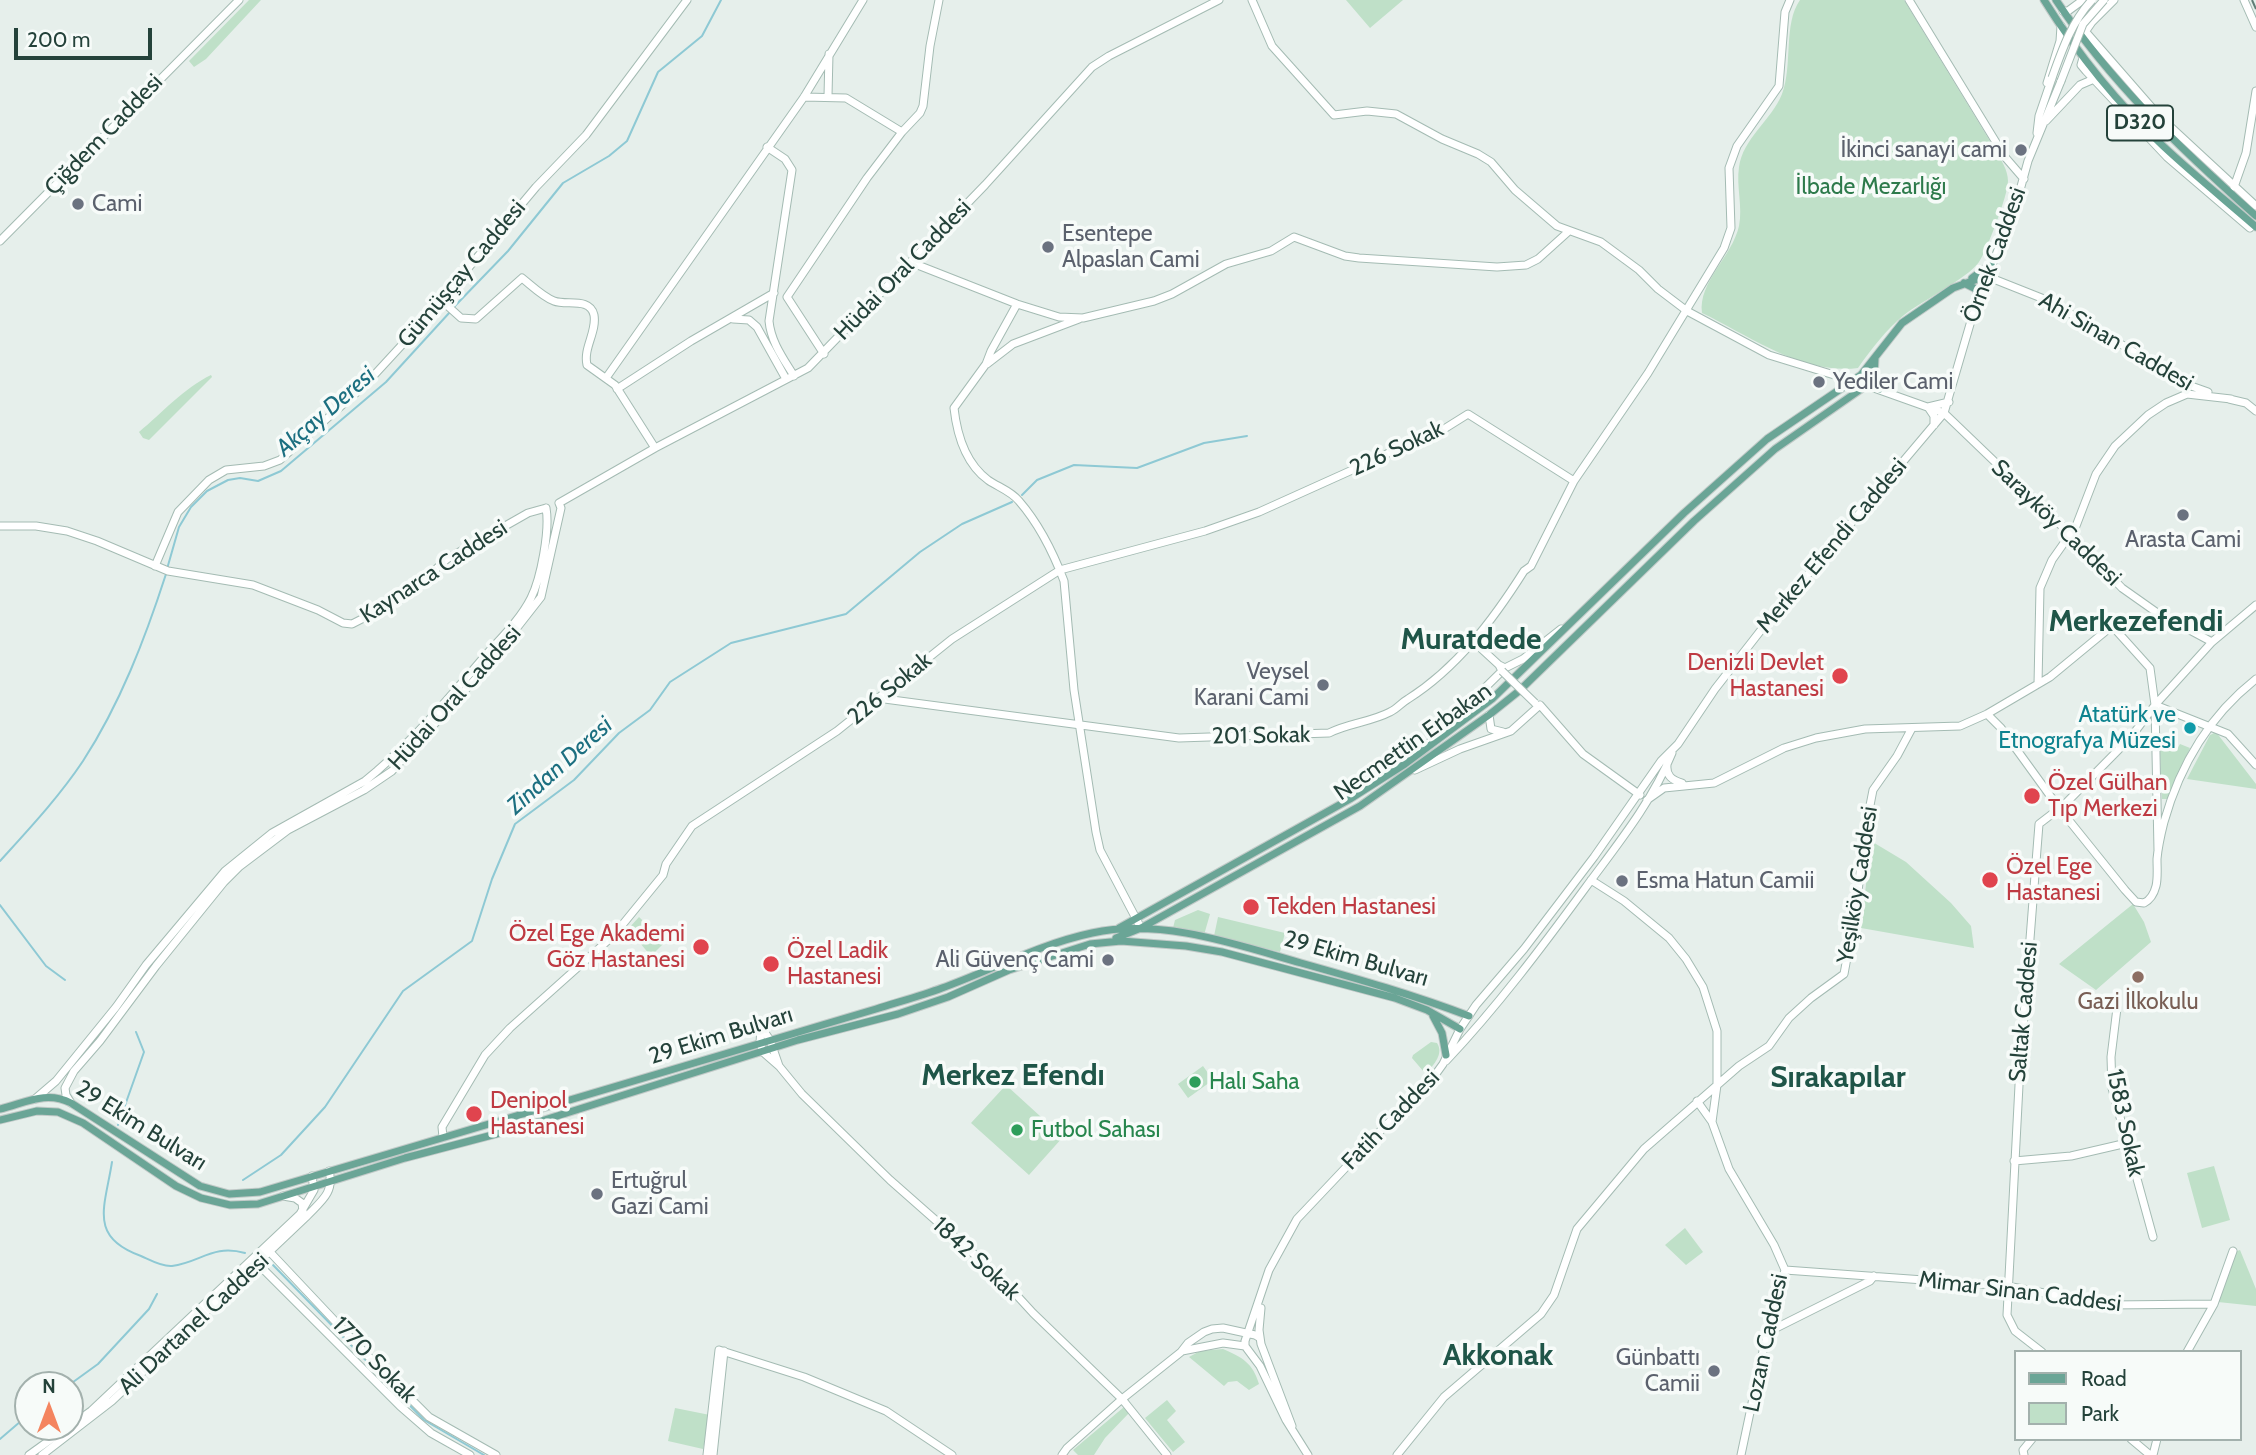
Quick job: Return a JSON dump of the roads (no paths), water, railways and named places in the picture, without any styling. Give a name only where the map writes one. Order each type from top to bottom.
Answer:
[{"type":"main road","name":"D320","points":[[2044,0],[2096,78],[2161,145],[2254,230]]},
{"type":"main road","name":"D320","points":[[2056,0],[2122,88],[2172,140],[2256,216]]},
{"type":"main road","points":[[1964,283],[1991,264]]},
{"type":"main road","points":[[1964,283],[1986,276]]},
{"type":"main road","points":[[1964,283],[1976,289],[1978,300]]},
{"type":"main road","name":"Necmettin Erbakan","points":[[1112,930],[1350,799],[1419,754],[1502,691],[1684,513],[1767,439],[1854,380],[1902,323],[1933,300],[1964,283]]},
{"type":"main road","points":[[1876,357],[1874,378],[1880,390]]},
{"type":"main road","name":"Necmettin Erbakan","points":[[1098,943],[1141,928],[1360,806],[1411,772],[1519,691],[1694,521],[1774,449],[1870,386]]},
{"type":"main road","points":[[1168,913],[1165,922],[1170,932]]},
{"type":"main road","points":[[1141,928],[1154,938],[1175,944]]},
{"type":"main road","name":"29 Ekim Bulvarı","points":[[0,1119],[21,1114],[58,1112],[83,1123],[176,1186],[201,1198],[216,1203],[243,1206],[258,1204],[405,1158],[519,1128],[763,1052],[772,1044],[942,988],[1055,943],[1112,930],[1141,928],[1190,934],[1383,986],[1469,1016]]},
{"type":"main road","name":"29 Ekim Bulvarı","points":[[0,1109],[52,1096],[71,1103],[180,1175],[217,1192],[260,1192],[655,1077],[760,1043],[772,1044],[898,1014],[1050,956],[1098,943],[1121,941],[1175,944],[1222,952],[1395,998],[1430,1012],[1460,1029]]},
{"type":"main road","points":[[1430,1012],[1442,1032],[1446,1055]]},
{"type":"street","name":"Çiğdem Caddesi","points":[[0,241],[239,0]]},
{"type":"street","name":"Gümüşçay Caddesi","points":[[155,566],[172,521],[184,504],[209,480],[226,470],[264,466],[280,460],[365,384],[441,300],[536,187],[586,135],[687,0]]},
{"type":"street","points":[[606,378],[804,97],[863,0]]},
{"type":"street","points":[[769,314],[787,297],[867,178],[920,113],[939,0]]},
{"type":"street","name":"Hüdai Oral Caddesi","points":[[559,503],[655,447],[808,368],[985,185],[1092,67],[1219,0]]},
{"type":"street","points":[[1252,0],[1272,46],[1334,115],[1367,111],[1396,114],[1442,139],[1478,154],[1491,162],[1515,190],[1557,226],[1601,242],[1687,311],[1769,355],[1822,371],[1861,374]]},
{"type":"street","name":"201 Sokak","points":[[877,698],[1179,738],[1329,733],[1346,724],[1393,711],[1439,676],[1474,641],[1524,571],[1531,566],[1574,481],[1632,398],[1724,248],[1731,228],[1729,168],[1737,145],[1779,86],[1785,12],[1790,0]]},
{"type":"street","name":"Örnek Caddesi","points":[[1909,0],[2005,157],[2024,179],[1986,276],[1944,414]]},
{"type":"street","points":[[2063,11],[2083,0]]},
{"type":"street","points":[[2035,144],[2039,117],[2052,78],[2078,18],[2092,0]]},
{"type":"street","points":[[2024,179],[2035,144],[2083,24],[2104,0]]},
{"type":"street","points":[[2114,0],[2084,35],[2160,117],[2256,206]]},
{"type":"street","points":[[2244,0],[2256,27]]},
{"type":"street","points":[[2048,91],[2048,78],[2061,38],[2061,26]]},
{"type":"street","points":[[828,96],[829,53]]},
{"type":"street","points":[[2043,124],[2080,85],[2096,78],[2166,157],[2254,230]]},
{"type":"street","points":[[2233,187],[2246,153],[2256,91]]},
{"type":"street","points":[[804,97],[846,98],[902,132]]},
{"type":"street","points":[[729,319],[764,323],[774,293],[793,170],[785,159],[767,147]]},
{"type":"street","points":[[2220,184],[2233,187]]},
{"type":"street","points":[[986,364],[1013,344],[1083,318],[1154,301],[1226,264],[1271,251],[1294,237],[1345,256],[1359,258],[1513,266],[1526,265],[1538,259],[1569,231]]},
{"type":"street","points":[[910,262],[1017,304],[1059,317],[1083,318]]},
{"type":"street","name":"Ahi Sinan Caddesi","points":[[1986,276],[2049,301],[2149,361],[2177,381],[2191,388],[2246,403],[2256,411]]},
{"type":"street","points":[[441,300],[461,318],[478,319],[522,278],[553,301],[581,303],[591,309],[594,324],[586,361],[588,366],[617,388],[655,447]]},
{"type":"street","points":[[617,388],[774,293],[787,297],[824,354]]},
{"type":"street","points":[[756,304],[769,314],[770,332],[790,377]]},
{"type":"street","points":[[1017,304],[986,364],[954,408],[956,426],[971,463],[988,480],[1017,498],[1043,534],[1060,570],[1064,581],[1071,665],[1100,850],[1141,928]]},
{"type":"street","points":[[744,311],[790,377]]},
{"type":"street","name":"Sarayköy Caddesi","points":[[1822,371],[1854,380],[1944,414],[2071,535],[2122,588],[2163,616],[2212,642]]},
{"type":"street","points":[[1837,376],[1838,390]]},
{"type":"street","points":[[2038,684],[2040,588],[2052,560],[2071,535],[2082,513],[2095,474],[2115,446],[2148,415],[2181,395],[2199,394],[2231,400]]},
{"type":"street","points":[[1934,426],[1934,416],[1928,407],[1949,402]]},
{"type":"street","name":"226 Sokak","points":[[443,1137],[442,1127],[485,1055],[510,1028],[614,935],[663,875],[666,864],[692,826],[837,731],[952,639],[1060,570],[1205,531],[1259,512],[1407,443],[1444,429],[1468,414],[1574,481]]},
{"type":"street","name":"Merkez Efendi Caddesi","points":[[1640,794],[1715,689],[1765,625],[1944,414]]},
{"type":"street","points":[[550,502],[559,503],[561,508],[558,513],[554,515],[547,510],[550,502]]},
{"type":"street","name":"Hüdai Oral Caddesi","points":[[56,1082],[146,965],[225,871],[272,833],[365,781],[447,700],[531,599],[543,552],[547,510]]},
{"type":"street","name":"Kaynarca Caddesi","points":[[0,526],[36,526],[67,531],[174,572],[253,585],[318,610],[343,623],[352,624],[405,597],[444,560],[528,513],[547,510]]},
{"type":"street","name":"Hüdai Oral Caddesi","points":[[58,1112],[74,1071],[156,966],[239,867],[288,830],[372,785],[392,771],[487,666],[541,597],[558,513]]},
{"type":"street","name":"Saltak Caddesi","points":[[2039,1350],[2015,1331],[2007,1315],[2014,1161],[2039,824],[2059,808],[2131,737],[2155,705],[2212,642],[2256,605]]},
{"type":"street","points":[[1419,754],[1502,668],[1523,659],[1581,614]]},
{"type":"street","points":[[1660,785],[1703,785],[1717,782],[1784,748],[1842,732],[1960,726],[2038,684],[2111,628],[2116,629],[2150,668],[2155,705],[2158,850],[2156,887],[2147,902],[2139,903],[2132,898],[2059,808],[2001,727],[1987,713]]},
{"type":"street","points":[[1474,641],[1538,703],[1583,754],[1640,794],[1660,785],[1703,785]]},
{"type":"street","points":[[2158,850],[2172,798],[2196,747],[2233,697],[2256,679]]},
{"type":"street","points":[[1411,772],[1460,749],[1511,731],[1538,703]]},
{"type":"street","points":[[2155,705],[2228,734],[2256,765]]},
{"type":"street","points":[[1997,707],[2001,727]]},
{"type":"street","points":[[1489,715],[1488,724],[1493,731],[1511,731]]},
{"type":"street","name":"Yeşilköy Caddesi","points":[[1397,1455],[1444,1397],[1541,1314],[1554,1295],[1577,1229],[1644,1149],[1697,1101],[1769,1046],[1789,1018],[1844,974],[1873,790],[1897,757],[1912,728]]},
{"type":"street","points":[[1664,763],[1672,779],[1682,783]]},
{"type":"street","points":[[1443,1064],[1519,978],[1591,880],[1660,785],[1664,763]]},
{"type":"street","name":"Fatih Caddesi","points":[[1254,1337],[1252,1323],[1269,1269],[1287,1235],[1311,1202],[1428,1085],[1443,1064],[1469,1016],[1592,861],[1640,794]]},
{"type":"street","points":[[1591,880],[1592,861]]},
{"type":"street","points":[[1585,888],[1602,887],[1599,869]]},
{"type":"street","points":[[1570,888],[1591,880]]},
{"type":"street","name":"Lozan Caddesi","points":[[1591,880],[1624,901],[1670,938],[1703,987],[1717,1031],[1717,1085],[1712,1122],[1729,1170],[1774,1245],[1785,1270],[1768,1332],[1741,1455]]},
{"type":"street","name":"1583 Sokak","points":[[2117,1008],[2110,1057],[2112,1087],[2153,1237]]},
{"type":"street","points":[[1469,1016],[1479,1022]]},
{"type":"street","points":[[761,1027],[772,1044],[779,1066],[763,1052],[760,1043],[761,1027]]},
{"type":"street","points":[[1460,1029],[1469,1034]]},
{"type":"street","points":[[1717,1062],[1721,1068],[1736,1069]]},
{"type":"street","name":"1842 Sokak","points":[[779,1066],[802,1094],[861,1153],[1000,1277],[1033,1313],[1122,1399],[1167,1455]]},
{"type":"street","points":[[49,1111],[56,1082]]},
{"type":"street","points":[[36,1099],[56,1082]]},
{"type":"street","points":[[66,1086],[66,1095],[71,1103]]},
{"type":"street","points":[[1697,1101],[1712,1122]]},
{"type":"street","points":[[2014,1161],[2071,1156],[2127,1143]]},
{"type":"street","points":[[328,1171],[331,1181]]},
{"type":"street","points":[[312,1176],[315,1186]]},
{"type":"street","points":[[328,1192],[345,1177]]},
{"type":"street","name":"Ali Dartanel Caddesi","points":[[84,1416],[306,1217],[328,1192],[331,1181]]},
{"type":"street","name":"Ali Dartanel Caddesi","points":[[268,1250],[303,1211],[315,1186]]},
{"type":"street","points":[[282,1196],[299,1200],[303,1211]]},
{"type":"street","name":"1770 Sokak","points":[[268,1250],[429,1416],[496,1455]]},
{"type":"street","points":[[2188,1350],[2214,1304],[2233,1251]]},
{"type":"street","name":"Ali Dartanel Caddesi","points":[[42,1455],[112,1401],[256,1261]]},
{"type":"street","name":"1770 Sokak","points":[[256,1261],[400,1406],[431,1433],[470,1455]]},
{"type":"street","points":[[1247,1348],[1254,1337],[1269,1269]]},
{"type":"street","name":"Mimar Sinan Caddesi","points":[[1785,1270],[2007,1286],[2108,1306],[2214,1304]]},
{"type":"street","points":[[1768,1332],[1870,1281],[1874,1276]]},
{"type":"street","points":[[1237,1330],[1252,1323]]},
{"type":"street","points":[[1062,1455],[1122,1399],[1197,1336],[1212,1328],[1237,1330],[1254,1337],[1293,1430]]},
{"type":"street","points":[[1181,1352],[1223,1343],[1256,1350],[1254,1337]]},
{"type":"street","points":[[1247,1348],[1308,1455]]},
{"type":"street","points":[[707,1455],[722,1351]]},
{"type":"street","points":[[713,1455],[722,1351]]},
{"type":"street","points":[[722,1351],[804,1377],[886,1412],[952,1455]]},
{"type":"street","name":"Ali Dartanel Caddesi","points":[[29,1455],[48,1441]]},
{"type":"street","points":[[2134,1441],[2149,1453]]},
{"type":"waterway","name":"Akçay Deresi","points":[[453,308],[508,251],[563,183],[609,156],[627,141],[658,72],[702,36],[721,0]]},
{"type":"waterway","name":"Akçay Deresi","points":[[167,569],[179,527],[191,507],[207,491],[228,480],[240,478],[258,481],[281,471],[386,382],[450,312]]},
{"type":"waterway","name":"Zindan Deresi","points":[[1022,495],[1037,480],[1074,465],[1137,468],[1204,443],[1247,436]]},
{"type":"waterway","name":"Zindan Deresi","points":[[243,1180],[281,1155],[325,1107],[403,991],[472,941],[492,879],[515,824],[574,780],[619,733],[650,710],[670,682],[731,643],[846,614],[920,552],[962,524],[1012,502]]},
{"type":"waterway","name":"Akçay Deresi","points":[[0,861],[64,787],[109,717],[131,670],[166,574]]},
{"type":"waterway","points":[[0,905],[46,966],[65,980]]},
{"type":"waterway","points":[[118,1125],[144,1052],[136,1032]]},
{"type":"waterway","points":[[112,1162],[104,1219],[113,1240],[124,1248],[168,1266],[215,1252],[245,1253]]},
{"type":"waterway","points":[[273,1265],[424,1420],[484,1455]]},
{"type":"waterway","name":"Zindan Deresi","points":[[84,1374],[98,1364],[149,1309],[157,1294]]},
{"type":"waterway","name":"Zindan Deresi","points":[[0,1439],[14,1427]]},
{"type":"railway","points":[[2252,0],[2256,9]]},
{"type":"place","name":"İkinci sanayi cami","points":[[2021,150]]},
{"type":"place","name":"Cami","points":[[78,204]]},
{"type":"place","name":"Esentepe Alpaslan Cami","points":[[1048,247]]},
{"type":"place","name":"Yediler Cami","points":[[1819,382]]},
{"type":"place","name":"Arasta Cami","points":[[2183,515]]},
{"type":"place","name":"Denizli Devlet Hastanesi","points":[[1840,676]]},
{"type":"place","name":"Veysel Karani Cami","points":[[1323,685]]},
{"type":"place","name":"Atatürk ve Etnografya Müzesi","points":[[2190,728]]},
{"type":"place","name":"Özel Gülhan Tıp Merkezi","points":[[2032,796]]},
{"type":"place","name":"Özel Ege Hastanesi","points":[[1990,880]]},
{"type":"place","name":"Esma Hatun Camii","points":[[1622,881]]},
{"type":"place","name":"Tekden Hastanesi","points":[[1251,907]]},
{"type":"place","name":"Özel Ege Akademi Göz Hastanesi","points":[[701,947]]},
{"type":"place","name":"Ali Güvenç Cami","points":[[1108,960]]},
{"type":"place","name":"Özel Ladik Hastanesi","points":[[771,964]]},
{"type":"place","name":"Gazi İlkokulu","points":[[2138,977]]},
{"type":"place","name":"Halı Saha","points":[[1195,1082]]},
{"type":"place","name":"Denipol Hastanesi","points":[[474,1114]]},
{"type":"place","name":"Futbol Sahası","points":[[1017,1130]]},
{"type":"place","name":"Ertuğrul Gazi Cami","points":[[597,1194]]},
{"type":"place","name":"Günbattı Camii","points":[[1714,1371]]},
{"type":"district","name":"Merkezefendi","points":[[2136,622]]},
{"type":"district","name":"Muratdede","points":[[1471,640]]},
{"type":"district","name":"Merkez Efendı","points":[[1013,1076]]},
{"type":"district","name":"Sırakapılar","points":[[1838,1078]]},
{"type":"district","name":"Akkonak","points":[[1498,1356]]},
{"type":"park label","name":"İlbade Mezarlığı","points":[[1871,187]]}]
